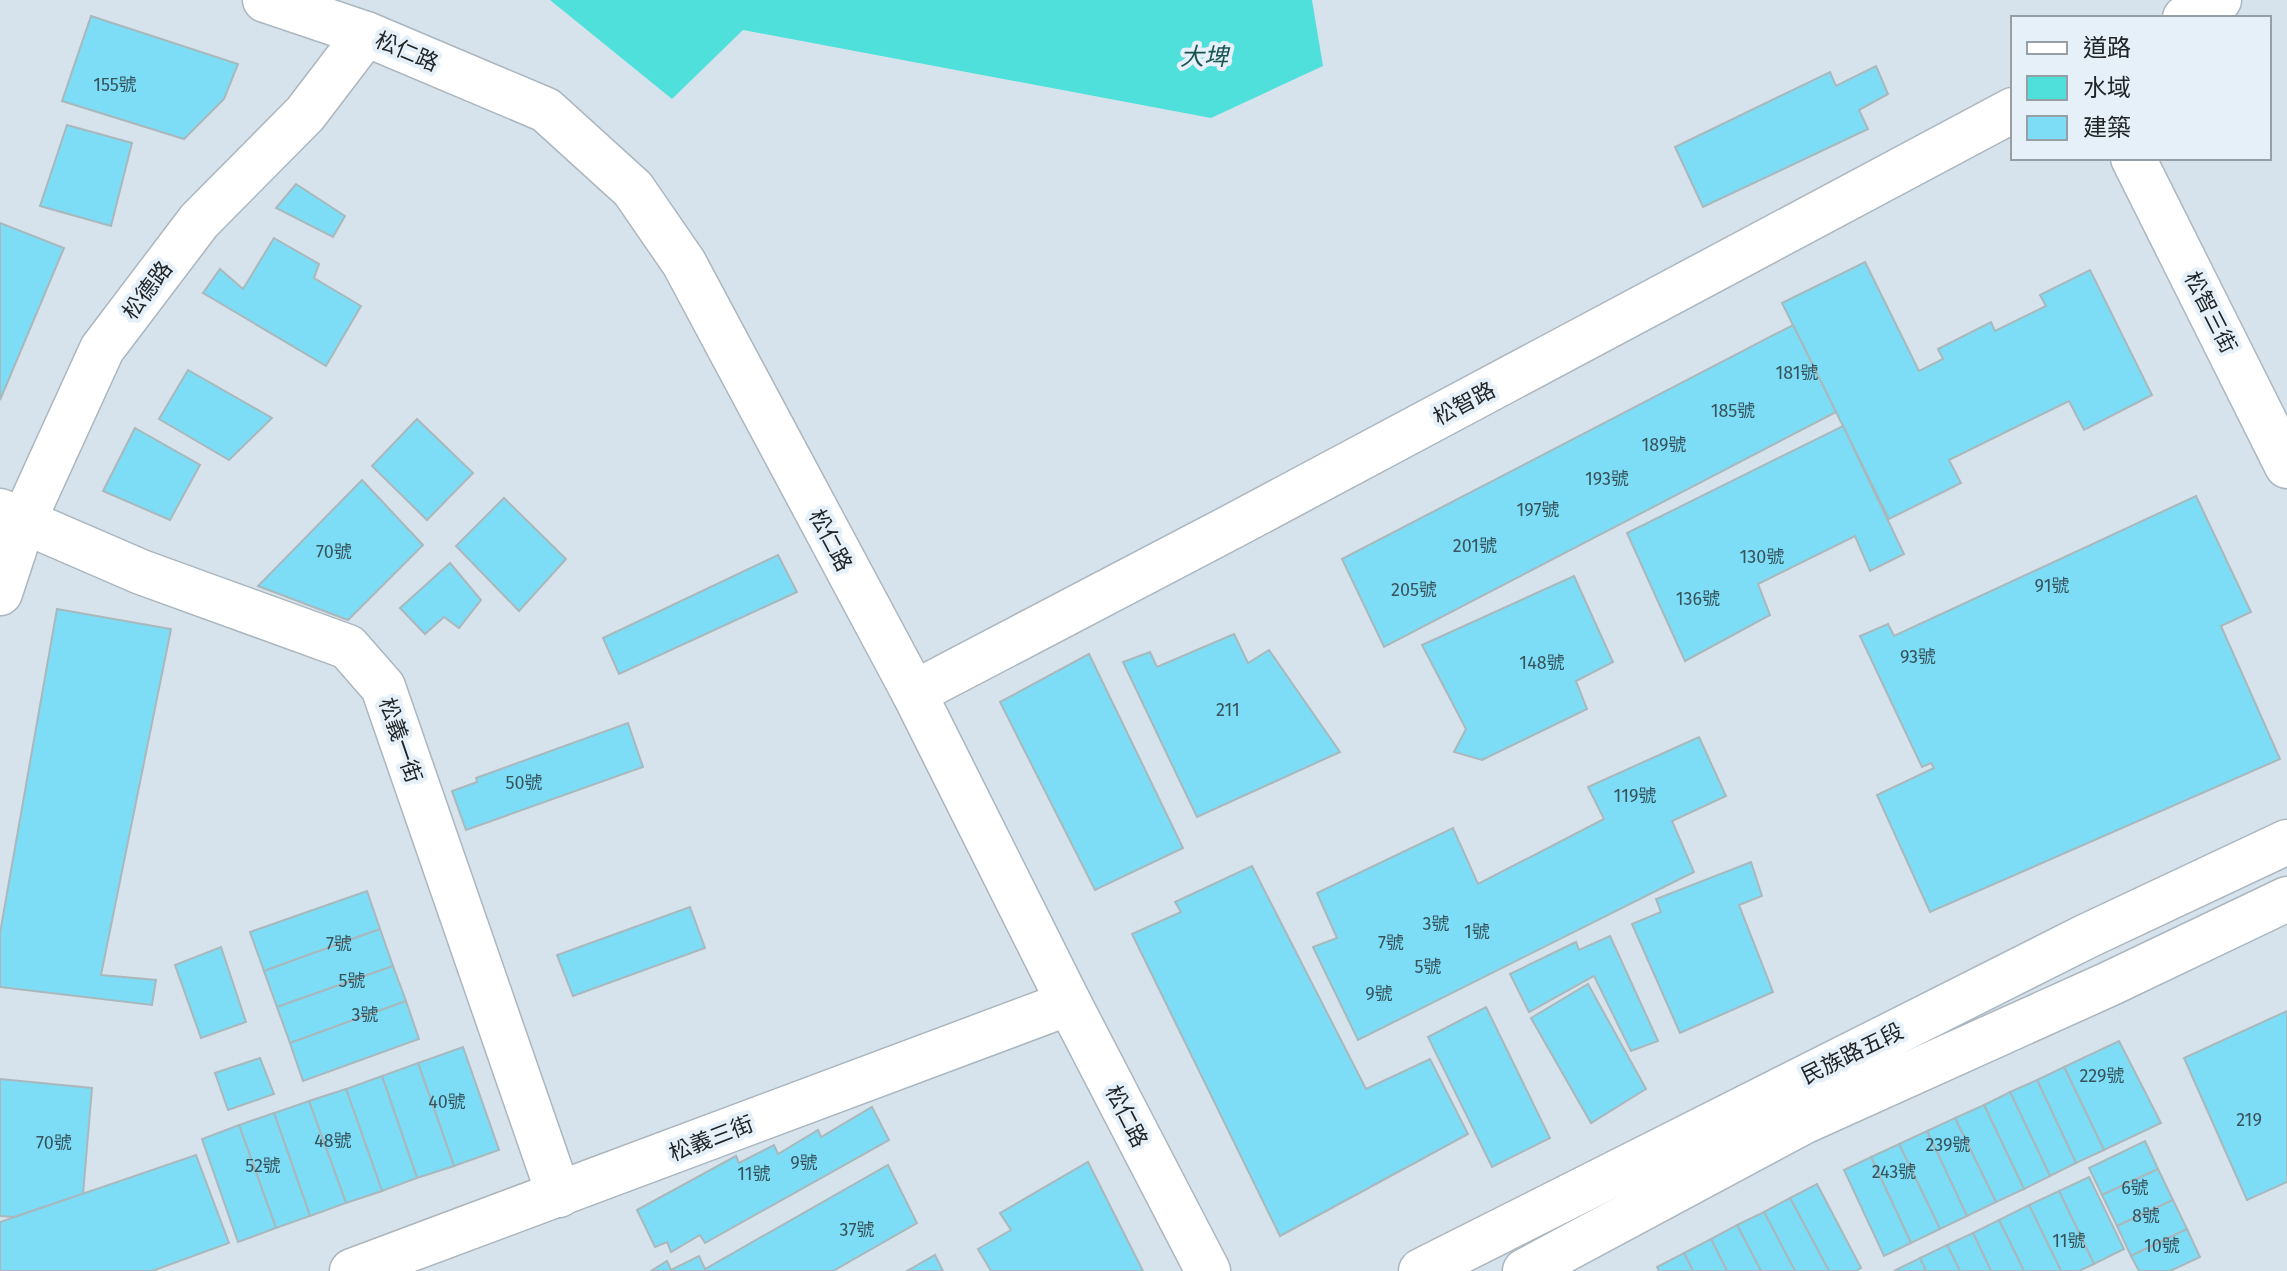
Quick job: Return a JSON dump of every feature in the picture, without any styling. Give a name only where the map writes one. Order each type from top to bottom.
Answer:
[{"type":"street","name":"松仁路","points":[[265,0],[366,34],[546,110],[633,189],[684,263],[914,693],[1208,1271]]},
{"type":"street","points":[[2189,16],[2219,0]]},
{"type":"street","name":"松德路","points":[[0,593],[12,516],[102,349],[199,221],[305,114],[366,34]]},
{"type":"street","name":"松智路","points":[[914,693],[2011,111]]},
{"type":"street","name":"松智三街","points":[[2134,160],[2287,466]]},
{"type":"street","name":"松義一街","points":[[12,516],[141,572],[348,647],[383,687],[559,1195]]},
{"type":"street","name":"民族路五段","points":[[1421,1271],[2087,936],[2287,842]]},
{"type":"street","name":"民族路五段","points":[[1525,1271],[1803,1122],[2109,984],[2287,899]]},
{"type":"street","name":"松義三街","points":[[352,1271],[1069,1003]]},
{"type":"water","name":"大埤","points":[[550,0],[1312,0],[1323,66],[1211,118],[743,30],[672,99]]},
{"type":"building","points":[[91,16],[238,64],[224,99],[184,139],[62,101]]},
{"type":"building","points":[[1876,66],[1888,94],[1859,110],[1868,129],[1703,207],[1675,147],[1830,72],[1836,86]]},
{"type":"building","points":[[67,125],[132,143],[111,226],[40,206]]},
{"type":"building","points":[[296,184],[345,216],[333,237],[276,208]]},
{"type":"building","points":[[0,223],[64,248],[0,400]]},
{"type":"building","points":[[274,238],[319,264],[314,278],[361,306],[326,366],[203,293],[220,269],[243,289]]},
{"type":"building","points":[[1865,262],[1919,371],[1943,359],[1938,349],[1991,322],[1995,331],[2046,306],[2040,295],[2090,270],[2152,395],[2084,430],[2069,401],[1949,460],[1961,483],[1889,519],[1782,303]]},
{"type":"building","points":[[1793,325],[1836,412],[1384,647],[1342,559]]},
{"type":"building","points":[[188,370],[272,418],[229,460],[159,419]]},
{"type":"building","points":[[417,419],[473,473],[427,520],[372,466]]},
{"type":"building","points":[[1843,426],[1904,554],[1870,571],[1855,536],[1758,584],[1770,615],[1685,661],[1627,533]]},
{"type":"building","points":[[135,428],[200,465],[170,520],[103,491]]},
{"type":"building","points":[[362,480],[423,545],[348,620],[258,586]]},
{"type":"building","points":[[2196,496],[2251,612],[2221,626],[2280,759],[1930,912],[1877,795],[1934,768],[1931,763],[1922,767],[1860,636],[1888,624],[1894,636]]},
{"type":"building","points":[[504,498],[566,559],[519,611],[456,546]]},
{"type":"building","points":[[778,555],[797,592],[619,674],[603,638]]},
{"type":"building","points":[[450,563],[481,600],[459,628],[444,617],[425,634],[400,608]]},
{"type":"building","points":[[1574,576],[1613,662],[1576,681],[1587,709],[1482,760],[1454,752],[1466,729],[1422,645]]},
{"type":"building","points":[[57,609],[171,629],[101,975],[156,980],[152,1005],[0,987],[0,933]]},
{"type":"building","points":[[1234,634],[1248,663],[1269,650],[1340,752],[1197,817],[1123,662],[1150,652],[1157,667]]},
{"type":"building","points":[[1089,654],[1183,848],[1095,890],[1000,702]]},
{"type":"building","points":[[628,723],[643,767],[466,830],[452,791],[477,782],[476,778]]},
{"type":"building","points":[[1699,737],[1726,796],[1672,821],[1694,872],[1358,1040],[1313,947],[1337,938],[1317,893],[1453,828],[1478,884],[1604,819],[1588,787]]},
{"type":"building","points":[[1751,862],[1762,896],[1739,905],[1773,992],[1680,1033],[1632,924],[1661,912],[1656,899]]},
{"type":"building","points":[[1252,866],[1366,1089],[1430,1059],[1468,1134],[1280,1236],[1132,934],[1181,912],[1175,902]]},
{"type":"building","points":[[367,891],[380,929],[264,971],[250,932]]},
{"type":"building","points":[[690,907],[705,948],[573,996],[557,955]]},
{"type":"building","points":[[380,929],[393,966],[277,1007],[264,971]]},
{"type":"building","points":[[1610,936],[1658,1041],[1631,1051],[1594,976],[1529,1012],[1510,974],[1576,942],[1579,950]]},
{"type":"building","points":[[221,947],[246,1022],[201,1038],[175,965]]},
{"type":"building","points":[[393,966],[406,1001],[290,1043],[277,1007]]},
{"type":"building","points":[[1588,984],[1646,1089],[1591,1123],[1531,1018]]},
{"type":"building","points":[[406,1001],[419,1039],[303,1081],[290,1043]]},
{"type":"building","points":[[1486,1007],[1550,1138],[1492,1167],[1428,1037]]},
{"type":"building","points":[[2287,1011],[2287,1182],[2247,1200],[2184,1058]]},
{"type":"building","points":[[2119,1041],[2161,1123],[2104,1150],[2064,1067]]},
{"type":"building","points":[[463,1047],[499,1150],[454,1166],[418,1063]]},
{"type":"building","points":[[260,1058],[274,1094],[228,1110],[215,1073]]},
{"type":"building","points":[[418,1063],[454,1166],[417,1178],[382,1076]]},
{"type":"building","points":[[2064,1067],[2104,1150],[2076,1163],[2037,1080]]},
{"type":"building","points":[[382,1076],[417,1178],[382,1191],[346,1089]]},
{"type":"building","points":[[0,1079],[92,1088],[83,1194],[14,1217],[0,1216]]},
{"type":"building","points":[[2037,1080],[2076,1163],[2050,1176],[2010,1092]]},
{"type":"building","points":[[346,1089],[382,1191],[346,1203],[309,1101]]},
{"type":"building","points":[[2010,1092],[2050,1176],[2024,1189],[1984,1105]]},
{"type":"building","points":[[309,1101],[346,1203],[310,1216],[274,1113]]},
{"type":"building","points":[[1984,1105],[2024,1189],[1996,1202],[1955,1118]]},
{"type":"building","points":[[872,1107],[889,1140],[705,1243],[700,1235],[671,1252],[667,1242],[655,1247],[637,1210],[736,1156],[739,1163],[774,1145],[778,1154],[818,1130],[821,1137]]},
{"type":"building","points":[[274,1113],[310,1216],[276,1228],[239,1125]]},
{"type":"building","points":[[1955,1118],[1996,1202],[1967,1216],[1927,1131]]},
{"type":"building","points":[[239,1125],[276,1228],[238,1242],[202,1139]]},
{"type":"building","points":[[1927,1131],[1967,1216],[1940,1229],[1899,1144]]},
{"type":"building","points":[[2145,1141],[2158,1169],[2102,1195],[2089,1168]]},
{"type":"building","points":[[1899,1144],[1940,1229],[1911,1243],[1871,1157]]},
{"type":"building","points":[[196,1155],[229,1243],[152,1271],[0,1271],[0,1222]]},
{"type":"building","points":[[1871,1157],[1911,1243],[1884,1256],[1844,1170]]},
{"type":"building","points":[[1088,1162],[1143,1271],[991,1271],[978,1249],[1011,1230],[1000,1213]]},
{"type":"building","points":[[888,1165],[917,1223],[833,1271],[651,1271],[667,1261],[671,1270],[699,1256],[705,1269]]},
{"type":"building","points":[[2158,1169],[2173,1200],[2117,1226],[2102,1195]]},
{"type":"building","points":[[2089,1177],[2124,1249],[2094,1264],[2059,1191]]},
{"type":"building","points":[[1817,1184],[1861,1268],[1856,1271],[1829,1271],[1790,1198]]},
{"type":"building","points":[[2059,1191],[2094,1264],[2079,1271],[2061,1271],[2029,1205]]},
{"type":"building","points":[[1790,1198],[1829,1271],[1795,1271],[1764,1212]]},
{"type":"building","points":[[2173,1200],[2187,1229],[2131,1256],[2117,1226]]},
{"type":"building","points":[[2029,1205],[2061,1271],[2024,1271],[1999,1220]]},
{"type":"building","points":[[1764,1212],[1795,1271],[1761,1271],[1737,1225]]},
{"type":"building","points":[[1999,1220],[2024,1271],[1991,1271],[1973,1233]]},
{"type":"building","points":[[1737,1225],[1761,1271],[1727,1271],[1711,1239]]},
{"type":"building","points":[[2187,1229],[2200,1257],[2170,1271],[2139,1271],[2131,1256]]},
{"type":"building","points":[[1973,1233],[1991,1271],[1960,1271],[1947,1245]]},
{"type":"building","points":[[1711,1239],[1727,1271],[1693,1271],[1684,1253]]},
{"type":"building","points":[[1947,1245],[1960,1271],[1926,1271],[1920,1258]]},
{"type":"building","points":[[1684,1253],[1693,1271],[1659,1271],[1657,1267]]},
{"type":"building","points":[[935,1255],[943,1271],[907,1271]]},
{"type":"building","points":[[1920,1258],[1926,1271],[1894,1271]]}]
